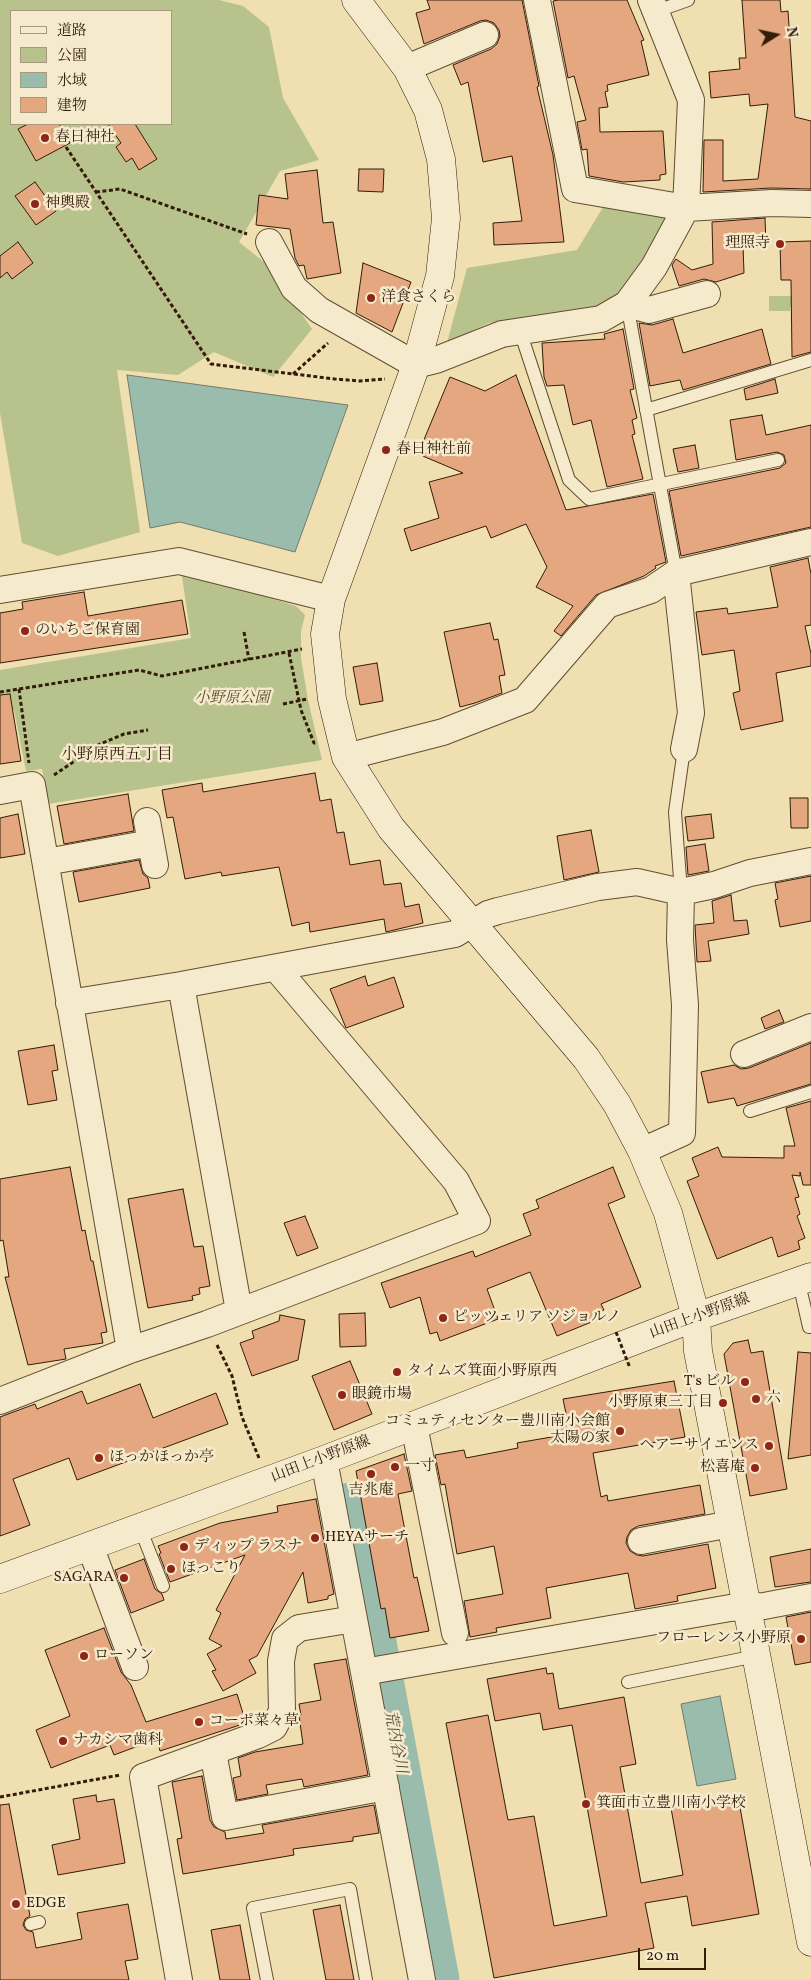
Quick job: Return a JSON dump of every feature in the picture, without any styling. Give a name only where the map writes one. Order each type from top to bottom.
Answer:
[{"type":"street","points":[[537,0],[574,190],[686,208],[772,203],[811,204]]},
{"type":"street","points":[[360,1],[407,68],[428,110],[441,159],[446,218],[440,276],[416,365],[331,599],[325,634],[332,699],[346,757],[391,828],[586,1058],[617,1104],[642,1150],[668,1213],[696,1317],[698,1350],[811,1942]]},
{"type":"street","points":[[269,242],[294,288],[319,310],[416,365],[436,360],[502,334],[601,319],[627,304],[654,267],[686,208],[691,100],[654,6]]},
{"type":"street","points":[[407,68],[485,35]]},
{"type":"street","points":[[627,304],[650,310],[707,294]]},
{"type":"street","points":[[346,757],[443,732],[525,700],[607,604],[651,590],[676,573],[811,542]]},
{"type":"street","points":[[0,590],[180,561],[331,599]]},
{"type":"street","points":[[676,573],[691,713],[684,749]]},
{"type":"street","points":[[0,791],[32,785],[130,1350]]},
{"type":"street","points":[[46,862],[151,843]]},
{"type":"street","points":[[69,1003],[182,985],[455,934],[498,911],[598,887],[637,882],[681,892],[714,885],[750,873],[811,861]]},
{"type":"street","points":[[642,1150],[682,1133],[685,1005],[680,940],[681,892]]},
{"type":"street","points":[[0,1402],[130,1350],[207,1324],[477,1221],[456,1181],[276,968]]},
{"type":"street","points":[[182,985],[239,1311]]},
{"type":"street","points":[[744,1054],[811,1027]]},
{"type":"street","name":"山田上小野原線","points":[[0,1579],[324,1460],[696,1317],[806,1287]]},
{"type":"street","points":[[414,1425],[455,1633]]},
{"type":"street","points":[[324,1460],[354,1619],[377,1670],[386,1787],[422,1980]]},
{"type":"street","points":[[641,1541],[731,1524]]},
{"type":"street","points":[[90,1546],[135,1667]]},
{"type":"street","points":[[377,1670],[730,1608],[764,1606],[811,1597]]},
{"type":"street","points":[[179,1980],[144,1777],[258,1735],[274,1727],[282,1711],[281,1661],[285,1639],[299,1628],[354,1619]]},
{"type":"street","points":[[212,1752],[225,1817],[386,1787]]},
{"type":"lane","points":[[654,6],[688,0]]},
{"type":"lane","points":[[627,304],[676,573]]},
{"type":"lane","points":[[520,331],[569,480],[588,499],[778,460]]},
{"type":"lane","points":[[646,410],[811,360]]},
{"type":"lane","points":[[681,892],[675,812],[684,749]]},
{"type":"lane","points":[[750,1111],[811,1092]]},
{"type":"lane","points":[[806,1287],[809,1327],[811,1327]]},
{"type":"lane","points":[[140,1528],[163,1586]]},
{"type":"lane","points":[[628,1682],[756,1656]]},
{"type":"lane","points":[[266,1980],[253,1908],[350,1889],[366,1980]]},
{"type":"path","points":[[66,147],[211,364],[360,381],[390,378]]},
{"type":"path","points":[[96,192],[120,189],[269,242]]},
{"type":"path","points":[[293,374],[347,326]]},
{"type":"path","points":[[244,632],[249,660]]},
{"type":"path","points":[[0,692],[139,670],[162,676],[290,653],[308,647]]},
{"type":"path","points":[[290,653],[299,701],[308,731]]},
{"type":"path","points":[[19,689],[32,785],[63,771],[100,744],[124,734],[148,730]]},
{"type":"path","points":[[283,704],[299,701]]},
{"type":"path","points":[[207,1324],[232,1376],[242,1417],[262,1464]]},
{"type":"path","points":[[616,1332],[630,1368]]},
{"type":"path","points":[[0,1797],[120,1775],[144,1777]]},
{"type":"green space","points":[[0,0],[219,0],[243,6],[269,27],[283,98],[319,160],[280,171],[239,242],[269,266],[312,329],[273,377],[214,352],[178,375],[117,370],[140,532],[58,556],[22,543],[0,413]]},
{"type":"green space","points":[[605,204],[663,211],[667,219],[640,267],[619,293],[597,306],[489,323],[447,343],[467,268],[577,250]]},
{"type":"green space","points":[[769,296],[810,296],[810,306],[790,307],[790,311],[769,311]]},
{"type":"green space","name":"小野原公園","points":[[181,570],[296,606],[305,615],[301,631],[301,658],[308,700],[322,760],[48,804],[42,769],[26,771],[14,710],[0,712],[0,670],[191,638]]},
{"type":"water","points":[[127,375],[348,405],[295,552],[180,522],[150,528]]},
{"type":"water","points":[[720,1696],[736,1779],[697,1786],[681,1704]]},
{"type":"building","points":[[427,0],[522,0],[539,86],[537,87],[553,155],[564,242],[494,245],[493,223],[522,221],[512,156],[483,162],[468,82],[461,85],[453,65],[491,49],[497,44],[500,36],[499,30],[494,23],[486,20],[480,21],[424,44],[416,13],[430,9]]},
{"type":"building","points":[[627,0],[644,40],[641,41],[649,75],[607,85],[608,91],[605,92],[608,107],[599,108],[600,132],[663,131],[666,174],[660,175],[660,180],[623,182],[589,176],[587,149],[582,150],[577,122],[586,120],[574,76],[568,78],[553,1]]},
{"type":"building","points":[[742,0],[780,0],[781,12],[788,11],[795,117],[811,121],[811,189],[771,188],[703,192],[704,140],[723,140],[723,181],[758,179],[768,104],[750,106],[749,94],[711,98],[709,72],[740,69],[739,58],[746,58]]},
{"type":"building","name":"春日神社","points":[[26,125],[60,125],[70,143],[36,161],[18,129]]},
{"type":"building","points":[[109,125],[136,125],[157,159],[139,170],[132,158],[126,162],[116,147],[121,143]]},
{"type":"building","points":[[359,169],[384,169],[383,192],[358,191]]},
{"type":"building","points":[[317,170],[323,223],[333,222],[341,273],[307,279],[304,265],[299,266],[295,258],[290,229],[256,225],[259,195],[288,199],[285,174]]},
{"type":"building","name":"神輿殿","points":[[35,182],[56,211],[36,225],[15,196]]},
{"type":"building","points":[[765,218],[766,245],[743,246],[744,273],[716,282],[704,279],[679,286],[672,265],[676,259],[692,270],[713,264],[712,222]]},
{"type":"building","points":[[811,241],[811,352],[792,357],[791,280],[781,280],[780,242]]},
{"type":"building","points":[[18,242],[33,263],[12,279],[7,272],[0,278],[0,256]]},
{"type":"building","name":"洋食さくら","points":[[363,263],[411,282],[392,332],[356,313]]},
{"type":"building","points":[[673,319],[683,353],[762,329],[771,364],[683,390],[680,380],[650,386],[639,323],[652,325]]},
{"type":"building","points":[[623,329],[634,389],[630,390],[637,418],[632,420],[635,434],[632,435],[643,479],[607,487],[591,420],[573,425],[564,385],[547,386],[544,377],[542,343],[605,339],[604,334]]},
{"type":"building","points":[[516,375],[566,510],[653,494],[666,562],[655,566],[656,568],[644,576],[596,595],[561,636],[554,631],[573,606],[536,587],[547,567],[526,524],[491,538],[486,526],[411,551],[404,529],[439,518],[429,482],[463,473],[418,454],[450,377],[485,391]]},
{"type":"building","points":[[775,379],[778,393],[746,400],[744,389]]},
{"type":"building","points":[[762,415],[766,435],[811,425],[811,527],[681,556],[669,491],[780,468],[786,463],[784,455],[777,452],[736,460],[730,420]]},
{"type":"building","points":[[695,445],[699,468],[678,472],[673,449]]},
{"type":"building","points":[[808,558],[811,574],[811,625],[805,626],[811,654],[811,666],[776,673],[783,721],[741,730],[733,693],[740,691],[734,650],[702,655],[696,612],[727,608],[728,614],[778,607],[770,567]]},
{"type":"building","points":[[84,592],[88,616],[182,600],[188,634],[0,663],[0,613],[23,609],[22,602]]},
{"type":"building","points":[[490,623],[494,640],[498,639],[505,675],[499,676],[502,693],[460,707],[444,632]]},
{"type":"building","points":[[377,663],[383,701],[360,705],[353,667]]},
{"type":"building","points":[[10,694],[21,761],[0,764],[0,695]]},
{"type":"building","points":[[315,773],[320,801],[331,799],[337,833],[344,832],[350,865],[380,860],[384,885],[401,883],[405,907],[419,904],[423,923],[386,932],[384,919],[310,932],[309,922],[292,926],[279,867],[222,876],[221,872],[185,879],[173,817],[167,818],[162,790],[202,783],[203,792]]},
{"type":"building","points":[[128,794],[134,831],[64,844],[57,806]]},
{"type":"building","points":[[790,798],[808,798],[808,828],[791,828]]},
{"type":"building","points":[[18,814],[25,854],[0,858],[0,818]]},
{"type":"building","points":[[711,814],[714,838],[688,841],[685,817]]},
{"type":"building","points":[[591,830],[599,872],[564,880],[557,836]]},
{"type":"building","points":[[705,844],[709,871],[688,875],[686,847]]},
{"type":"building","points":[[139,860],[143,874],[148,878],[150,888],[79,902],[73,872]]},
{"type":"building","points":[[811,876],[811,921],[780,927],[775,900],[778,899],[775,883]]},
{"type":"building","points":[[731,895],[734,921],[747,920],[749,934],[708,941],[711,961],[697,962],[695,925],[714,923],[712,901]]},
{"type":"building","points":[[365,976],[368,986],[394,977],[404,1007],[346,1028],[330,989]]},
{"type":"building","points":[[779,1010],[784,1022],[765,1029],[761,1018]]},
{"type":"building","points":[[811,1043],[811,1084],[737,1106],[734,1098],[708,1103],[701,1072],[734,1065],[741,1069],[749,1068]]},
{"type":"building","points":[[54,1045],[58,1070],[52,1071],[57,1100],[28,1105],[18,1051]]},
{"type":"building","points":[[811,1101],[811,1185],[803,1185],[800,1172],[800,1176],[792,1175],[799,1197],[795,1198],[800,1214],[797,1216],[805,1238],[798,1241],[800,1249],[778,1257],[772,1237],[717,1259],[687,1181],[699,1176],[692,1158],[718,1147],[722,1157],[784,1158],[784,1146],[795,1146],[786,1108]]},
{"type":"building","points":[[70,1167],[82,1231],[85,1230],[91,1261],[93,1261],[107,1332],[101,1333],[103,1343],[64,1349],[66,1359],[28,1365],[5,1277],[9,1277],[3,1240],[0,1241],[0,1179]]},
{"type":"building","points":[[613,1167],[625,1197],[608,1204],[641,1287],[601,1304],[604,1310],[597,1313],[599,1319],[557,1336],[530,1272],[487,1289],[498,1319],[440,1341],[437,1332],[430,1334],[420,1297],[390,1308],[381,1283],[473,1251],[475,1257],[531,1235],[523,1214],[539,1208],[536,1200]]},
{"type":"building","points":[[183,1189],[194,1247],[203,1246],[210,1286],[199,1288],[200,1294],[192,1296],[193,1300],[148,1308],[128,1199]]},
{"type":"building","points":[[305,1216],[318,1248],[297,1256],[284,1223]]},
{"type":"building","points":[[365,1313],[366,1346],[340,1347],[339,1314]]},
{"type":"building","points":[[280,1315],[305,1320],[298,1360],[252,1376],[240,1343],[254,1338],[252,1331],[279,1321]]},
{"type":"building","points":[[748,1340],[751,1353],[763,1351],[787,1489],[750,1496],[724,1354],[733,1343]]},
{"type":"building","points":[[798,1352],[811,1353],[811,1455],[788,1459]]},
{"type":"building","name":"眼鏡市場","points":[[350,1361],[372,1414],[334,1430],[312,1376]]},
{"type":"building","points":[[674,1381],[685,1437],[593,1453],[601,1497],[607,1495],[608,1501],[700,1485],[705,1514],[638,1526],[631,1530],[626,1543],[630,1551],[643,1556],[708,1544],[716,1588],[677,1596],[678,1601],[635,1609],[628,1573],[546,1588],[551,1618],[496,1628],[497,1632],[470,1637],[464,1601],[503,1594],[494,1546],[457,1554],[445,1484],[441,1485],[435,1455],[464,1450],[466,1458],[518,1448],[517,1443],[557,1436],[555,1425],[568,1423],[563,1399]]},
{"type":"building","points":[[140,1384],[153,1418],[216,1393],[228,1424],[77,1480],[69,1458],[13,1479],[30,1525],[0,1536],[0,1417],[35,1404],[37,1409],[82,1391],[87,1404]]},
{"type":"building","points":[[404,1454],[412,1491],[398,1494],[414,1578],[417,1577],[429,1631],[390,1638],[385,1608],[381,1609],[356,1471]]},
{"type":"building","points":[[316,1499],[334,1594],[328,1596],[328,1599],[308,1603],[303,1572],[257,1656],[249,1660],[256,1673],[223,1691],[212,1671],[216,1670],[207,1654],[222,1646],[209,1639],[221,1613],[216,1610],[245,1555],[170,1582],[159,1554],[161,1553],[158,1546],[220,1523],[278,1512],[277,1506]]},
{"type":"building","points":[[811,1549],[811,1582],[775,1587],[770,1557]]},
{"type":"building","points":[[144,1559],[155,1589],[162,1594],[164,1600],[131,1613],[115,1570]]},
{"type":"building","name":"フローレンス小野原","points":[[811,1612],[811,1662],[795,1665],[786,1617]]},
{"type":"building","points":[[104,1628],[121,1672],[131,1685],[146,1722],[237,1694],[246,1723],[160,1751],[157,1739],[114,1755],[110,1745],[51,1768],[36,1730],[70,1716],[45,1650]]},
{"type":"building","points":[[346,1659],[368,1775],[304,1787],[302,1779],[266,1785],[268,1794],[237,1800],[233,1778],[241,1776],[238,1758],[255,1752],[303,1744],[299,1704],[321,1700],[314,1664]]},
{"type":"building","points":[[546,1668],[547,1674],[553,1673],[559,1709],[624,1697],[636,1764],[620,1767],[641,1883],[683,1875],[671,1808],[738,1796],[759,1914],[692,1926],[687,1896],[645,1903],[654,1948],[494,1978],[446,1723],[488,1715],[508,1820],[534,1816],[554,1926],[607,1916],[572,1725],[543,1730],[540,1713],[495,1721],[487,1679]]},
{"type":"building","points":[[202,1776],[210,1820],[214,1827],[225,1832],[226,1839],[264,1833],[262,1825],[374,1805],[379,1833],[353,1837],[353,1841],[293,1849],[294,1855],[183,1874],[177,1839],[182,1838],[172,1782]]},
{"type":"building","points":[[96,1795],[97,1802],[114,1799],[125,1863],[58,1875],[52,1845],[80,1839],[73,1799]]},
{"type":"building","points":[[9,1804],[30,1916],[25,1919],[23,1925],[26,1930],[33,1932],[36,1948],[82,1939],[77,1913],[128,1904],[138,1959],[125,1961],[129,1980],[0,1980],[0,1805]]},
{"type":"building","points":[[340,1905],[354,1980],[326,1980],[313,1910]]},
{"type":"building","points":[[240,1925],[250,1980],[220,1980],[211,1930]]},
{"type":"waterway","name":"荒内谷川","points":[[350,1503],[439,1980]]},
{"type":"place","name":"春日神社","points":[[45,138]]},
{"type":"place","name":"神輿殿","points":[[35,204]]},
{"type":"place","name":"理照寺","points":[[780,244]]},
{"type":"place","name":"洋食さくら","points":[[371,298]]},
{"type":"place","name":"春日神社前","points":[[386,450]]},
{"type":"place","name":"のいちご保育園","points":[[25,631]]},
{"type":"place","name":"ピッツェリア ソジョルノ","points":[[443,1318]]},
{"type":"place","name":"タイムズ箕面小野原西","points":[[397,1372]]},
{"type":"place","name":"T's ビル","points":[[745,1382]]},
{"type":"place","name":"眼鏡市場","points":[[342,1395]]},
{"type":"place","name":"六","points":[[756,1399]]},
{"type":"place","name":"小野原東三丁目","points":[[723,1403]]},
{"type":"place","name":"コミュティセンター豊川南小会館 太陽の家","points":[[620,1431]]},
{"type":"place","name":"ヘアーサイエンス","points":[[769,1446]]},
{"type":"place","name":"ほっかほっか亭","points":[[99,1458]]},
{"type":"place","name":"一寸","points":[[395,1467]]},
{"type":"place","name":"松喜庵","points":[[755,1468]]},
{"type":"place","name":"吉兆庵","points":[[371,1474]]},
{"type":"place","name":"HEYAサーチ","points":[[315,1538]]},
{"type":"place","name":"ディップ ラスナ","points":[[184,1547]]},
{"type":"place","name":"ほっこり","points":[[171,1569]]},
{"type":"place","name":"SAGARA","points":[[124,1578]]},
{"type":"place","name":"フローレンス小野原","points":[[801,1639]]},
{"type":"place","name":"ローソン","points":[[84,1656]]},
{"type":"place","name":"コーポ菜々草","points":[[199,1722]]},
{"type":"place","name":"ナカシマ歯科","points":[[63,1741]]},
{"type":"place","name":"箕面市立豊川南小学校","points":[[586,1804]]},
{"type":"place","name":"EDGE","points":[[16,1904]]},
{"type":"district","name":"小野原西五丁目","points":[[117,756]]}]
